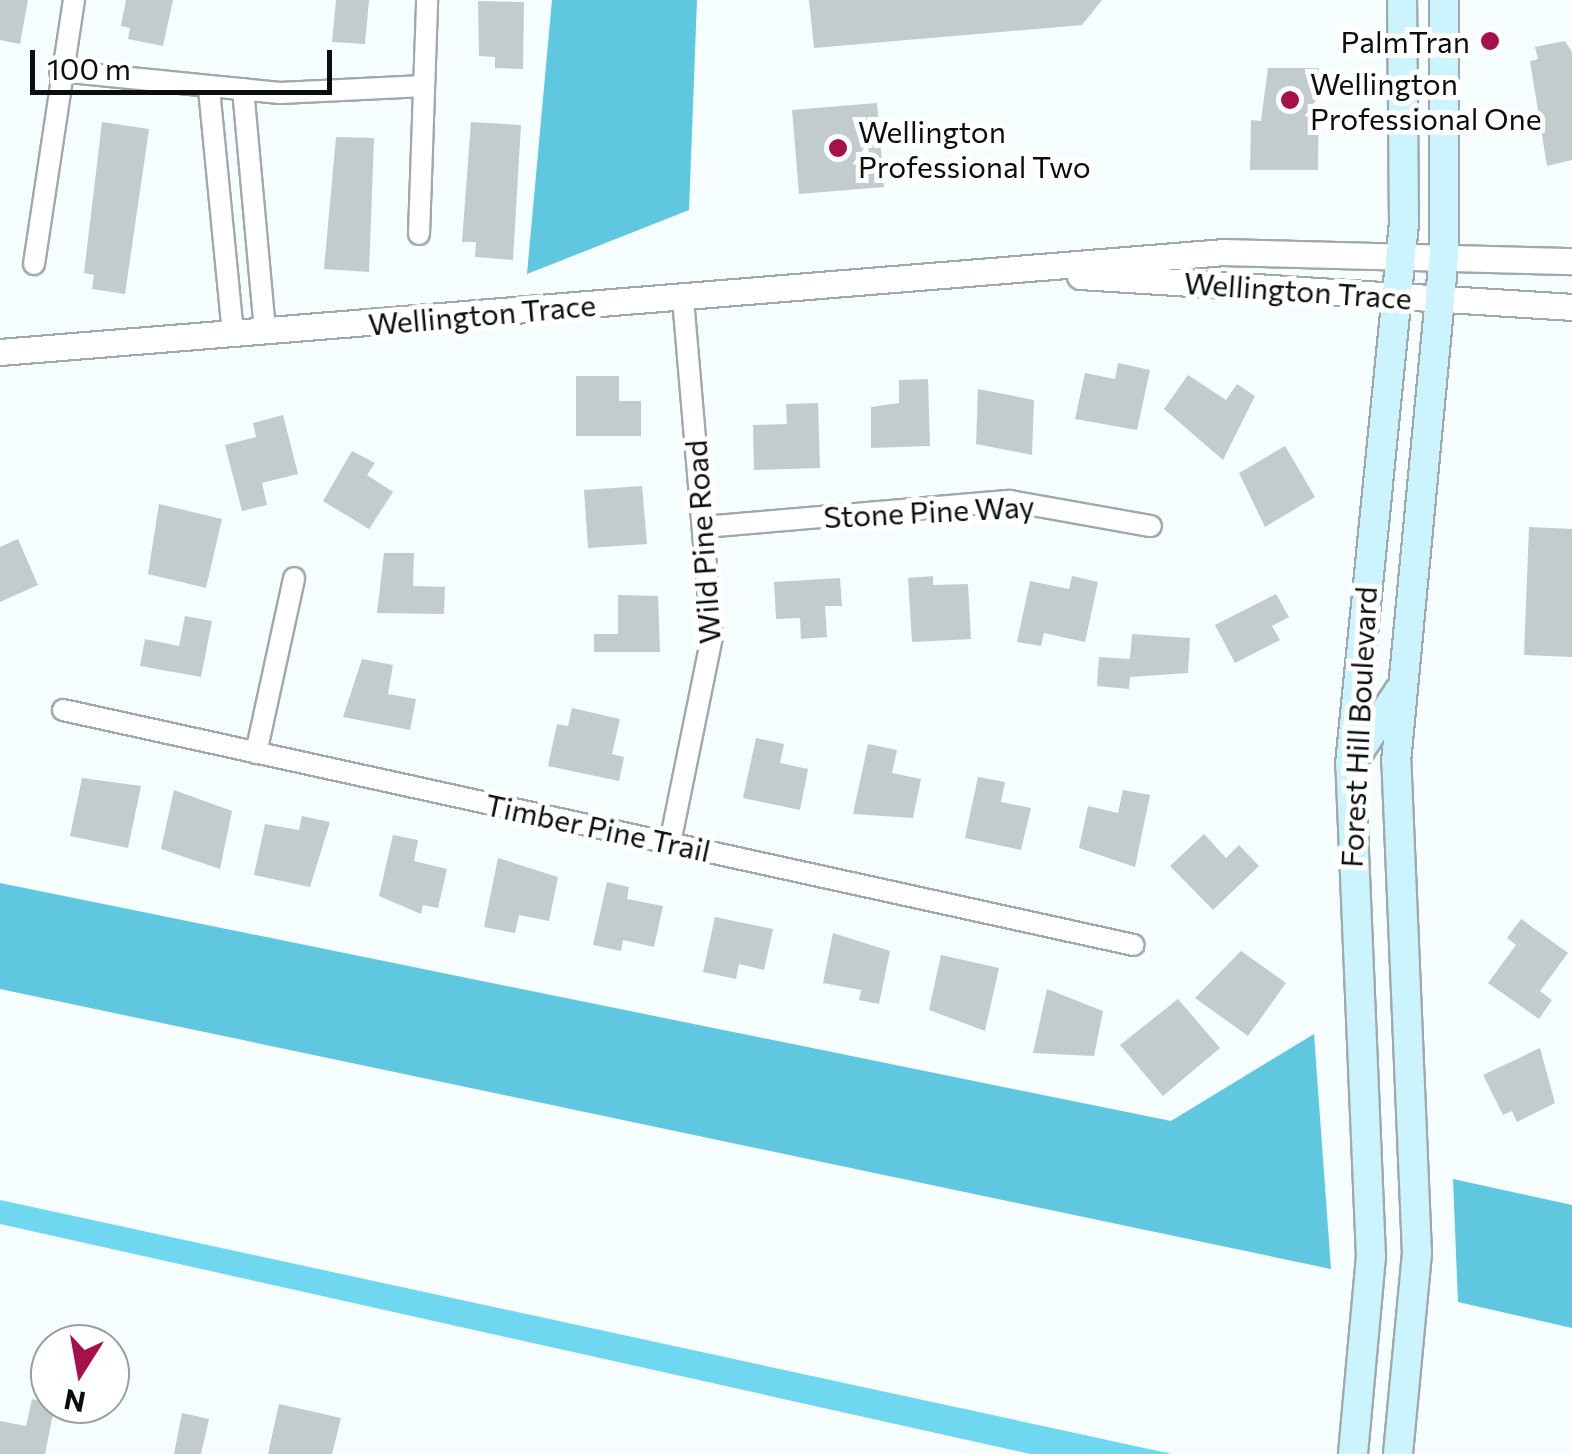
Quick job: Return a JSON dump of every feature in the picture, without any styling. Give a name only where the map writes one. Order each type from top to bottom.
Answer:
[{"type":"main road","name":"Forest Hill Boulevard","points":[[1353,1454],[1372,1258],[1350,765],[1402,253],[1402,0]]},
{"type":"main road","name":"Forest Hill Boulevard","points":[[1398,1454],[1417,1254],[1396,860],[1400,689],[1444,255],[1444,0]]},
{"type":"main road","points":[[1350,765],[1400,689]]},
{"type":"street","points":[[34,264],[60,71],[74,0]]},
{"type":"street","points":[[419,234],[427,0]]},
{"type":"street","points":[[60,71],[209,89],[424,86]]},
{"type":"street","points":[[209,89],[234,335]]},
{"type":"street","points":[[243,89],[265,332]]},
{"type":"street","name":"Wellington Trace","points":[[0,352],[1225,252],[1402,253],[1572,261]]},
{"type":"street","name":"Wellington Trace","points":[[964,272],[1572,307]]},
{"type":"street","name":"Wild Pine Road","points":[[670,843],[712,636],[683,296]]},
{"type":"street","name":"Stone Pine Way","points":[[704,528],[1010,501],[1151,526]]},
{"type":"street","points":[[256,753],[294,578]]},
{"type":"street","name":"Timber Pine Trail","points":[[63,710],[1134,945]]},
{"type":"shaded area","points":[[552,0],[697,0],[689,210],[527,274]]},
{"type":"shaded area","points":[[0,883],[1171,1121],[1314,1034],[1331,1269],[0,989]]},
{"type":"shaded area","points":[[1453,1179],[1572,1205],[1572,1328],[1458,1302]]},
{"type":"shaded area","points":[[0,1200],[1172,1454],[1030,1454],[0,1224]]},
{"type":"building","points":[[0,0],[28,0],[20,44],[0,40]]},
{"type":"building","points":[[126,0],[173,0],[163,46],[128,39],[130,28],[121,26]]},
{"type":"building","points":[[336,0],[369,0],[365,44],[332,42]]},
{"type":"building","points":[[809,0],[1102,0],[1082,25],[814,48]]},
{"type":"building","points":[[478,1],[524,2],[523,69],[495,68],[495,57],[479,56]]},
{"type":"building","points":[[1565,41],[1572,52],[1572,160],[1547,166],[1530,61],[1538,59],[1535,47]]},
{"type":"building","name":"Wellington Professional One","points":[[1268,68],[1319,68],[1318,170],[1250,170],[1251,120],[1261,121]]},
{"type":"building","name":"Wellington Professional Two","points":[[877,103],[884,187],[799,194],[792,110]]},
{"type":"building","points":[[102,122],[149,129],[125,294],[92,289],[94,275],[84,273]]},
{"type":"building","points":[[471,122],[521,125],[513,260],[475,257],[476,242],[462,242]]},
{"type":"building","points":[[336,137],[374,138],[369,272],[324,269]]},
{"type":"building","points":[[1118,363],[1150,370],[1137,430],[1075,419],[1085,373],[1115,379]]},
{"type":"building","points":[[1188,375],[1226,400],[1237,384],[1255,396],[1223,460],[1164,409]]},
{"type":"building","points":[[576,376],[619,376],[619,401],[641,401],[641,436],[576,436]]},
{"type":"building","points":[[928,379],[930,446],[871,448],[871,407],[899,403],[899,380]]},
{"type":"building","points":[[978,389],[1034,400],[1032,455],[976,444]]},
{"type":"building","points":[[818,403],[820,468],[754,470],[753,425],[787,424],[786,404]]},
{"type":"building","points":[[283,415],[298,474],[262,483],[267,505],[242,511],[225,445],[256,437],[253,423]]},
{"type":"building","points":[[1285,446],[1315,497],[1265,527],[1239,473]]},
{"type":"building","points":[[352,451],[375,463],[367,475],[393,492],[369,529],[323,501]]},
{"type":"building","points":[[642,486],[647,544],[588,548],[584,490]]},
{"type":"building","points":[[159,504],[222,519],[206,588],[148,574]]},
{"type":"building","points":[[1529,527],[1572,529],[1572,657],[1524,655]]},
{"type":"building","points":[[18,539],[38,585],[0,602],[0,547]]},
{"type":"building","points":[[384,553],[414,553],[413,586],[445,587],[444,614],[377,613]]},
{"type":"building","points":[[933,576],[933,585],[968,584],[971,639],[912,642],[908,578]]},
{"type":"building","points":[[1072,576],[1098,582],[1085,642],[1044,633],[1041,646],[1017,642],[1030,581],[1069,589]]},
{"type":"building","points":[[840,578],[842,606],[825,606],[827,637],[801,639],[800,618],[776,619],[774,582]]},
{"type":"building","points":[[1276,594],[1289,617],[1272,626],[1280,640],[1235,663],[1215,625]]},
{"type":"building","points":[[618,595],[658,596],[660,652],[594,652],[594,634],[618,634]]},
{"type":"building","points":[[185,616],[212,621],[201,677],[140,666],[145,639],[179,646]]},
{"type":"building","points":[[1132,634],[1190,638],[1188,673],[1130,677],[1129,689],[1097,686],[1099,657],[1130,659]]},
{"type":"building","points":[[362,659],[393,665],[388,694],[416,699],[410,730],[343,717]]},
{"type":"building","points":[[572,708],[620,719],[612,754],[624,757],[619,781],[548,766],[557,724],[568,726]]},
{"type":"building","points":[[756,738],[784,744],[780,763],[808,769],[800,810],[743,798]]},
{"type":"building","points":[[868,744],[897,750],[892,773],[921,779],[913,818],[853,814]]},
{"type":"building","points":[[978,777],[1005,782],[1001,802],[1031,808],[1021,850],[965,838]]},
{"type":"building","points":[[82,778],[141,786],[128,848],[70,836]]},
{"type":"building","points":[[174,790],[232,811],[220,869],[161,849]]},
{"type":"building","points":[[1123,790],[1150,795],[1135,867],[1079,848],[1088,806],[1118,813]]},
{"type":"building","points":[[302,816],[330,822],[310,887],[254,875],[265,824],[299,830]]},
{"type":"building","points":[[1204,834],[1226,858],[1239,845],[1259,866],[1213,910],[1170,866]]},
{"type":"building","points":[[393,835],[418,840],[414,861],[447,869],[438,908],[423,905],[421,914],[379,896]]},
{"type":"building","points":[[498,858],[558,877],[549,921],[519,915],[515,933],[484,927]]},
{"type":"building","points":[[607,882],[629,887],[627,899],[663,906],[654,947],[623,940],[621,951],[593,945]]},
{"type":"building","points":[[715,917],[773,929],[764,970],[739,964],[736,979],[703,972]]},
{"type":"building","points":[[1521,919],[1568,953],[1540,991],[1552,1000],[1539,1019],[1488,983],[1516,945],[1507,938]]},
{"type":"building","points":[[833,933],[890,951],[879,1004],[859,1000],[861,990],[823,983]]},
{"type":"building","points":[[1241,951],[1286,983],[1248,1036],[1195,998]]},
{"type":"building","points":[[941,955],[999,968],[985,1031],[929,1010]]},
{"type":"building","points":[[1047,989],[1103,1011],[1094,1056],[1033,1053]]},
{"type":"building","points":[[1178,999],[1220,1048],[1163,1096],[1120,1045]]},
{"type":"building","points":[[1540,1048],[1555,1103],[1517,1122],[1512,1111],[1503,1115],[1483,1075]]},
{"type":"building","points":[[279,1404],[341,1418],[332,1454],[268,1454]]},
{"type":"building","points":[[30,1408],[30,1424],[51,1424],[45,1454],[0,1454],[0,1421],[26,1426]]},
{"type":"building","points":[[182,1413],[209,1419],[201,1454],[174,1454]]},
{"type":"place","name":"PalmTran","points":[[1490,41]]},
{"type":"place","name":"Wellington Professional One","points":[[1290,100]]},
{"type":"place","name":"Wellington Professional Two","points":[[838,148]]}]
